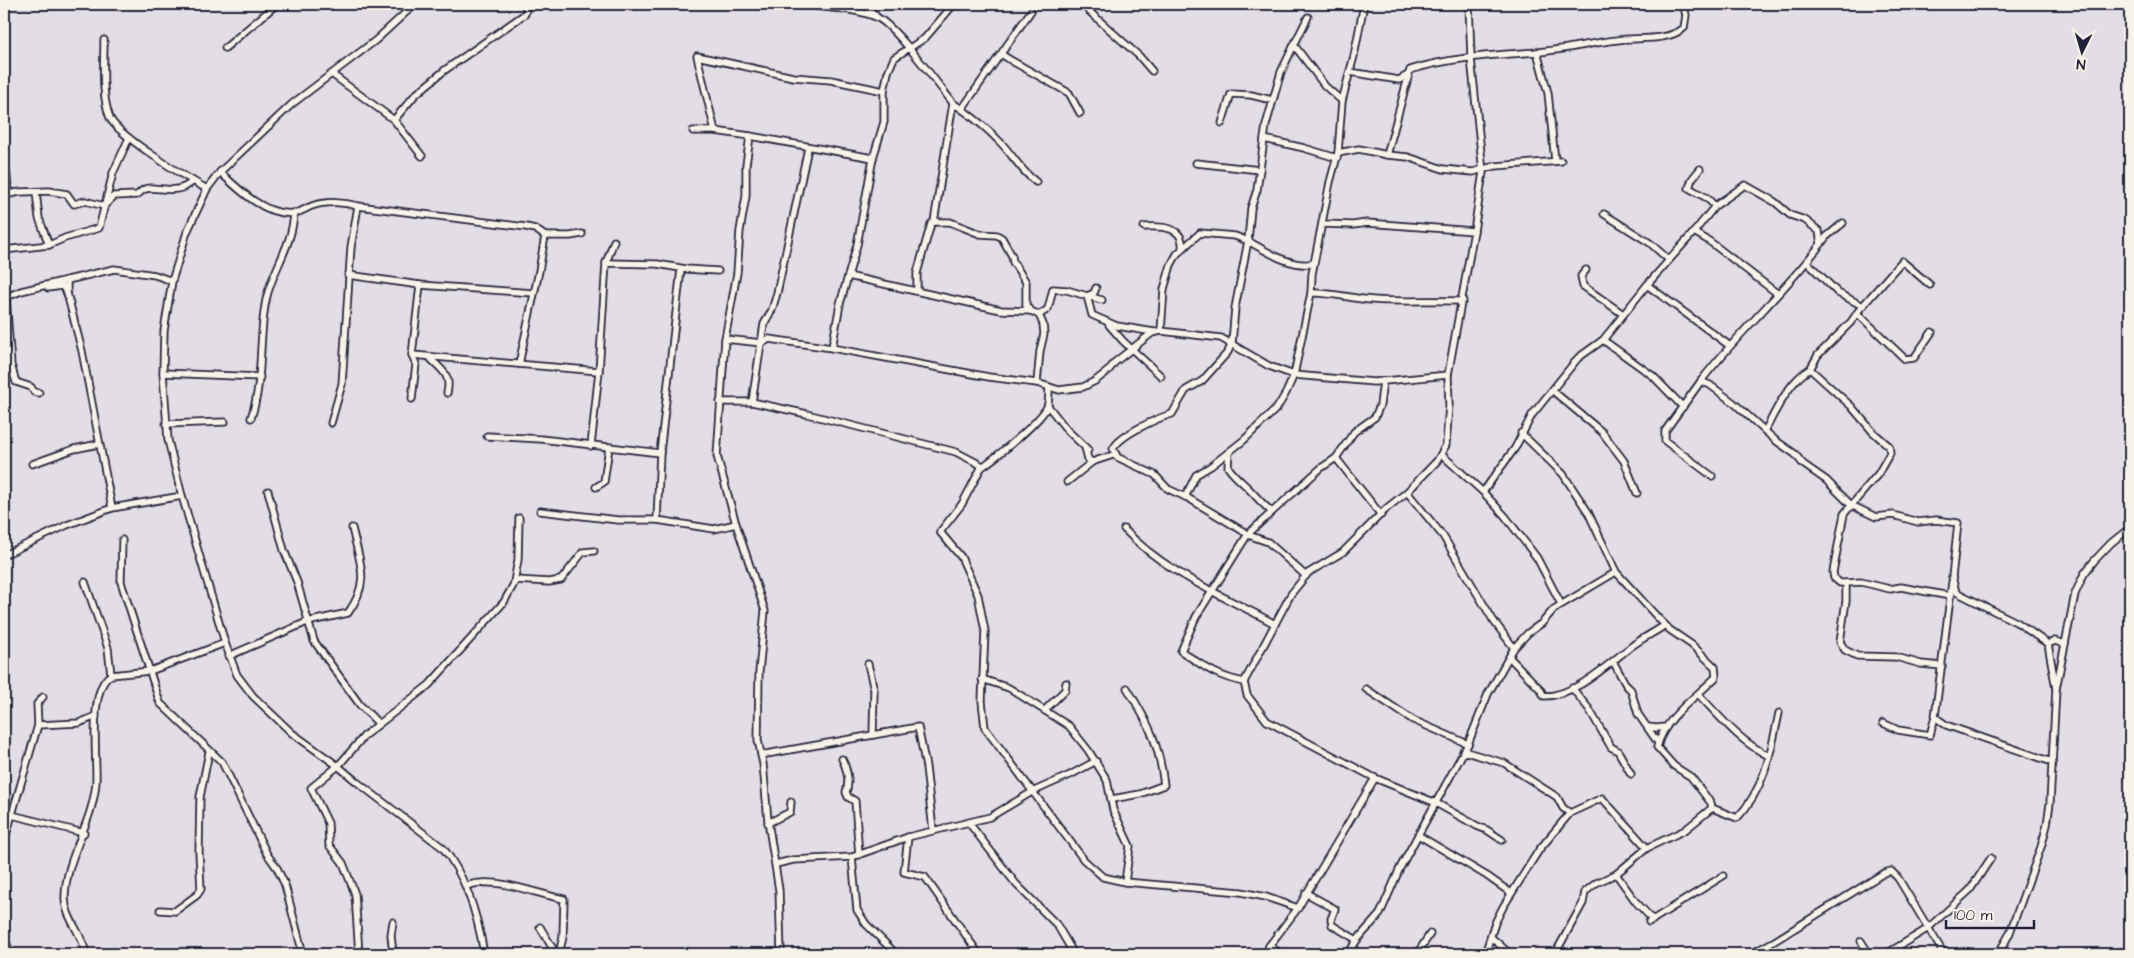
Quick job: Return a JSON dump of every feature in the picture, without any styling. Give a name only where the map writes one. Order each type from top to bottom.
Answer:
[{"type":"street","points":[[225,48],[277,4]]},
{"type":"street","points":[[415,4],[376,40],[333,75],[292,104],[220,172],[207,189],[188,232],[172,281],[164,331],[162,373],[168,440],[182,496],[229,656],[238,675],[253,696],[292,733],[338,766],[356,782],[443,848],[452,858],[473,904],[484,954]]},
{"type":"street","points":[[394,120],[415,95],[445,70],[525,14],[527,4]]},
{"type":"street","points":[[800,4],[878,18]]},
{"type":"street","points":[[863,4],[909,48],[953,104],[988,130],[1014,158],[1024,173],[1036,182]]},
{"type":"street","points":[[832,348],[857,245],[873,158],[884,122],[884,91],[894,58],[932,32],[954,4]]},
{"type":"street","points":[[1081,4],[1139,56],[1152,71]]},
{"type":"street","points":[[1185,496],[1196,475],[1212,466],[1230,452],[1277,408],[1294,375],[1311,293],[1314,263],[1337,156],[1342,101],[1364,4]]},
{"type":"street","points":[[1469,4],[1471,58],[1482,169],[1463,301],[1448,375],[1449,405],[1446,446],[1442,455],[1407,492],[1343,552],[1306,576],[1291,594],[1244,682],[1248,695],[1267,721],[1375,778],[1436,804],[1487,830],[1502,840]]},
{"type":"street","points":[[1387,155],[1410,70],[1422,66],[1471,58],[1537,52],[1616,40],[1673,36],[1684,28],[1686,15],[1683,4]]},
{"type":"street","points":[[962,109],[1002,54],[1030,11]]},
{"type":"street","points":[[1306,576],[1268,542],[1248,534],[1185,496],[1168,489],[1155,475],[1116,454],[1113,449],[1116,443],[1160,417],[1172,414],[1186,390],[1202,381],[1228,352],[1232,343],[1235,308],[1248,241],[1251,208],[1257,190],[1272,100],[1281,72],[1308,17]]},
{"type":"street","points":[[104,40],[108,109],[111,120],[129,138],[193,182],[207,189]]},
{"type":"street","points":[[1294,45],[1325,86],[1342,101]]},
{"type":"street","points":[[1264,139],[1337,156],[1359,149],[1408,157],[1443,169],[1472,172],[1495,166],[1558,161],[1548,93],[1537,52]]},
{"type":"street","points":[[1002,54],[1069,93],[1080,113]]},
{"type":"street","points":[[715,131],[697,56],[793,77],[831,80],[884,91]]},
{"type":"street","points":[[1350,72],[1399,80],[1408,75]]},
{"type":"street","points":[[333,75],[394,120],[422,156]]},
{"type":"street","points":[[1222,123],[1231,94],[1251,95],[1272,100]]},
{"type":"street","points":[[934,222],[953,104]]},
{"type":"street","points":[[693,131],[715,131],[750,136],[808,148],[873,158]]},
{"type":"street","points":[[750,136],[746,165],[746,196],[740,231],[737,273],[725,339],[717,456],[736,524],[764,611],[759,672],[758,740],[768,824],[779,890],[781,954]]},
{"type":"street","points":[[4,250],[49,245],[99,228],[118,158],[129,138]]},
{"type":"street","points":[[752,402],[764,324],[772,310],[777,293],[808,148]]},
{"type":"street","points":[[5,163],[7,195],[20,192],[49,191],[67,194],[74,204],[85,201],[104,206]]},
{"type":"street","points":[[1196,164],[1260,170]]},
{"type":"street","points":[[1700,169],[1692,179],[1689,188],[1707,198],[1715,206]]},
{"type":"street","points":[[220,172],[244,194],[262,206],[281,212],[294,213],[312,205],[350,204],[526,227],[535,229],[545,236],[582,234]]},
{"type":"street","points":[[104,206],[114,196],[137,195],[142,190],[149,189],[180,189],[188,187],[193,182]]},
{"type":"street","points":[[1483,492],[1515,448],[1521,433],[1532,415],[1578,358],[1603,340],[1646,285],[1715,206],[1744,185],[1775,202],[1790,214],[1805,220],[1819,231],[1821,244]]},
{"type":"street","points":[[36,192],[39,218],[49,245]]},
{"type":"street","points":[[331,423],[342,384],[348,275],[358,206]]},
{"type":"street","points":[[251,418],[257,400],[260,377],[266,299],[293,229],[294,213]]},
{"type":"street","points":[[1604,214],[1650,243],[1669,260]]},
{"type":"street","points":[[917,291],[920,262],[930,224],[934,222],[950,222],[980,234],[997,235],[1002,238],[1012,256],[1013,262],[1026,282],[1026,306],[1039,315],[1043,324],[1044,334],[1036,383]]},
{"type":"street","points":[[1322,224],[1353,225],[1367,223],[1474,231]]},
{"type":"street","points":[[1712,476],[1665,441],[1665,431],[1700,381],[1807,262],[1826,237],[1843,223]]},
{"type":"street","points":[[1144,227],[1165,226],[1177,233],[1181,239],[1182,249]]},
{"type":"street","points":[[1694,232],[1709,241],[1778,294]]},
{"type":"street","points":[[1161,331],[1166,279],[1171,266],[1182,249],[1200,233],[1235,236],[1293,262],[1307,265],[1314,263]]},
{"type":"street","points":[[519,364],[545,236]]},
{"type":"street","points":[[591,446],[599,371],[606,263],[614,241]]},
{"type":"street","points":[[1807,262],[1838,292],[1863,306]]},
{"type":"street","points":[[1765,431],[1777,408],[1802,374],[1810,370],[1818,354],[1841,333],[1902,262],[1930,285]]},
{"type":"street","points":[[606,263],[657,264],[681,269],[718,271]]},
{"type":"street","points":[[851,265],[861,279]]},
{"type":"street","points":[[39,393],[34,392],[31,387],[14,380],[5,298],[21,291],[114,269],[155,275],[172,281]]},
{"type":"street","points":[[657,520],[660,453],[681,269]]},
{"type":"street","points":[[1586,270],[1581,276],[1583,286],[1623,314]]},
{"type":"street","points":[[348,275],[420,285],[534,293]]},
{"type":"street","points":[[848,276],[1001,310],[1032,311]]},
{"type":"street","points":[[68,280],[67,293],[82,351],[112,508]]},
{"type":"street","points":[[412,399],[416,364],[412,355],[420,285]]},
{"type":"street","points":[[1646,285],[1730,346]]},
{"type":"street","points":[[21,291],[62,286],[67,293]]},
{"type":"street","points":[[1087,296],[1094,294],[1096,288]]},
{"type":"street","points":[[1039,315],[1048,309],[1053,290],[1067,290],[1102,300]]},
{"type":"street","points":[[1311,293],[1321,292],[1374,300],[1427,299],[1463,301]]},
{"type":"street","points":[[1087,296],[1092,315],[1108,323],[1154,332],[1213,336],[1232,343],[1269,366],[1294,375],[1383,381],[1448,375]]},
{"type":"street","points":[[1857,313],[1905,359],[1914,358],[1932,332]]},
{"type":"street","points":[[1108,323],[1123,341],[1133,348],[1161,376]]},
{"type":"street","points":[[725,339],[762,344],[769,339],[832,348],[989,377],[1036,383],[1059,390],[1083,387],[1095,381],[1108,371],[1115,362],[1154,332]]},
{"type":"street","points":[[1603,340],[1653,376],[1683,407]]},
{"type":"street","points":[[412,355],[599,371]]},
{"type":"street","points":[[429,357],[447,373],[449,385],[447,393]]},
{"type":"street","points":[[1810,370],[1851,406],[1872,432],[1889,446],[1890,453],[1878,474],[1844,514],[1833,572],[1834,578],[1840,583],[1861,582],[1890,589],[1901,587],[1950,596]]},
{"type":"street","points":[[162,373],[260,377]]},
{"type":"street","points":[[1244,682],[1224,678],[1209,671],[1181,651],[1196,617],[1248,534],[1321,468],[1336,458],[1354,432],[1375,417],[1380,405],[1383,381]]},
{"type":"street","points":[[1700,381],[1710,385],[1734,403],[1765,431],[1795,454],[1803,464],[1826,480],[1851,505],[1876,517],[1893,515],[1918,522],[1936,520],[1958,523],[1942,666],[1935,717],[1930,735],[1904,732],[1883,723]]},
{"type":"street","points":[[1049,388],[1048,406],[1024,431],[981,468],[962,504],[940,532],[961,558],[978,596],[985,631],[982,679],[985,728],[1084,860],[1103,877],[1125,882],[1241,892],[1266,897],[1298,908]]},
{"type":"street","points":[[1553,391],[1602,432],[1624,461],[1637,493]]},
{"type":"street","points":[[720,402],[752,402],[956,452],[981,465],[981,468]]},
{"type":"street","points":[[1048,406],[1067,430],[1087,449],[1088,459],[1092,462]]},
{"type":"street","points":[[166,424],[225,422]]},
{"type":"street","points":[[1521,433],[1563,474],[1588,512],[1616,572],[1665,625],[1692,645],[1715,667],[1716,677],[1699,695],[1674,716],[1666,727],[1657,748],[1674,766],[1691,777],[1711,803],[1712,808]]},
{"type":"street","points":[[486,436],[541,439],[660,453]]},
{"type":"street","points":[[32,464],[74,449],[99,444]]},
{"type":"street","points":[[596,486],[604,482],[609,447]]},
{"type":"street","points":[[1230,452],[1228,467],[1234,476],[1248,488],[1260,504],[1272,512]]},
{"type":"street","points":[[1067,482],[1092,462],[1116,454]]},
{"type":"street","points":[[1442,455],[1483,492],[1505,516],[1536,558],[1561,604]]},
{"type":"street","points":[[1336,458],[1381,515]]},
{"type":"street","points":[[268,490],[284,550],[297,582],[314,641],[355,698],[379,724]]},
{"type":"street","points":[[1407,492],[1443,536],[1493,620],[1514,648]]},
{"type":"street","points":[[4,555],[67,525],[112,508],[182,496]]},
{"type":"street","points":[[540,511],[618,520],[657,520],[714,529],[736,524]]},
{"type":"street","points":[[514,585],[519,555],[519,518]]},
{"type":"street","points":[[229,656],[307,622],[348,613],[362,588],[362,574],[352,528]]},
{"type":"street","points":[[1998,954],[2009,935],[2041,847],[2050,803],[2056,689],[2075,594],[2084,574],[2111,543],[2130,528]]},
{"type":"street","points":[[1124,529],[1146,550],[1213,592],[1275,624]]},
{"type":"street","points":[[122,540],[121,582],[160,703],[198,737],[209,752],[222,762],[267,854],[277,868],[289,899],[303,954]]},
{"type":"street","points":[[358,954],[355,894],[343,863],[329,845],[328,823],[311,788],[338,766],[364,735],[429,685],[504,602],[516,580],[550,582],[561,580],[584,552],[594,551]]},
{"type":"street","points":[[1348,954],[1357,940],[1380,914],[1400,868],[1468,744],[1488,694],[1514,648],[1561,604],[1616,572]]},
{"type":"street","points":[[1952,577],[1956,592],[2018,623],[2048,644],[2056,689]]},
{"type":"street","points":[[85,582],[108,648],[111,675]]},
{"type":"street","points":[[1846,583],[1846,601],[1840,642],[1845,650],[1857,656],[1896,657],[1920,664],[1942,666]]},
{"type":"street","points":[[1511,659],[1540,688],[1544,696],[1551,696],[1572,688],[1600,671],[1634,645],[1665,625]]},
{"type":"street","points":[[2048,644],[2054,641],[2065,644]]},
{"type":"street","points":[[86,954],[81,937],[68,914],[65,901],[68,875],[92,806],[96,783],[96,716],[100,690],[106,678],[111,675],[150,671],[225,643]]},
{"type":"street","points":[[868,664],[874,690],[873,735]]},
{"type":"street","points":[[1615,665],[1626,685],[1631,690],[1638,714],[1658,743]]},
{"type":"street","points":[[982,679],[1009,688],[1069,726],[1096,762],[1107,780],[1113,810],[1130,846],[1125,882]]},
{"type":"street","points":[[1045,710],[1064,690],[1066,683]]},
{"type":"street","points":[[1112,799],[1140,794],[1164,785],[1160,753],[1156,741],[1127,688]]},
{"type":"street","points":[[1572,688],[1583,700],[1610,746],[1618,751],[1631,774]]},
{"type":"street","points":[[1366,689],[1413,720],[1468,744]]},
{"type":"street","points":[[1699,695],[1738,736],[1755,749],[1770,756]]},
{"type":"street","points":[[4,842],[38,725],[37,704],[43,697]]},
{"type":"street","points":[[1712,808],[1737,818],[1749,806],[1763,778],[1770,756],[1779,712]]},
{"type":"street","points":[[38,725],[79,723],[96,716]]},
{"type":"street","points":[[1935,717],[1946,725],[2052,762]]},
{"type":"street","points":[[1648,726],[1656,728],[1666,727]]},
{"type":"street","points":[[761,755],[918,727],[933,830]]},
{"type":"street","points":[[1463,751],[1504,763],[1557,797],[1563,808],[1570,813]]},
{"type":"street","points":[[160,910],[174,911],[197,895],[201,889],[199,852],[200,797],[209,752]]},
{"type":"street","points":[[842,759],[846,766],[848,787],[846,792],[848,797],[855,801],[859,855]]},
{"type":"street","points":[[776,864],[793,860],[852,857],[908,837],[990,817],[1032,792],[1070,776],[1096,762]]},
{"type":"street","points":[[1266,954],[1298,908],[1375,778]]},
{"type":"street","points":[[1485,954],[1495,923],[1511,893],[1539,850],[1570,813],[1602,798],[1647,848]]},
{"type":"street","points":[[768,824],[790,812],[792,802]]},
{"type":"street","points":[[1555,954],[1582,902],[1585,892],[1601,880],[1616,874],[1647,848],[1685,830],[1712,808]]},
{"type":"street","points":[[12,815],[84,832]]},
{"type":"street","points":[[969,823],[1016,884],[1057,925],[1074,954]]},
{"type":"street","points":[[1418,836],[1487,876],[1511,893]]},
{"type":"street","points":[[908,837],[904,872],[925,877],[978,954]]},
{"type":"street","points":[[852,857],[857,910],[866,924],[896,954]]},
{"type":"street","points":[[1886,954],[1928,929],[1970,890],[1991,858]]},
{"type":"street","points":[[1751,954],[1884,872],[1892,870],[1944,954]]},
{"type":"street","points":[[1616,874],[1651,921],[1723,876]]},
{"type":"street","points":[[466,886],[482,882],[564,899],[563,937],[558,954]]},
{"type":"street","points":[[1306,893],[1333,907],[1335,911],[1331,919],[1332,925],[1357,940]]},
{"type":"street","points":[[393,922],[391,935],[393,954]]},
{"type":"street","points":[[540,927],[558,954]]},
{"type":"street","points":[[1418,954],[1430,934]]},
{"type":"street","points":[[1491,937],[1510,954]]},
{"type":"street","points":[[4,938],[11,954]]},
{"type":"street","points":[[1861,941],[1869,954]]},
{"type":"street","points":[[1270,946],[1282,954]]}]
